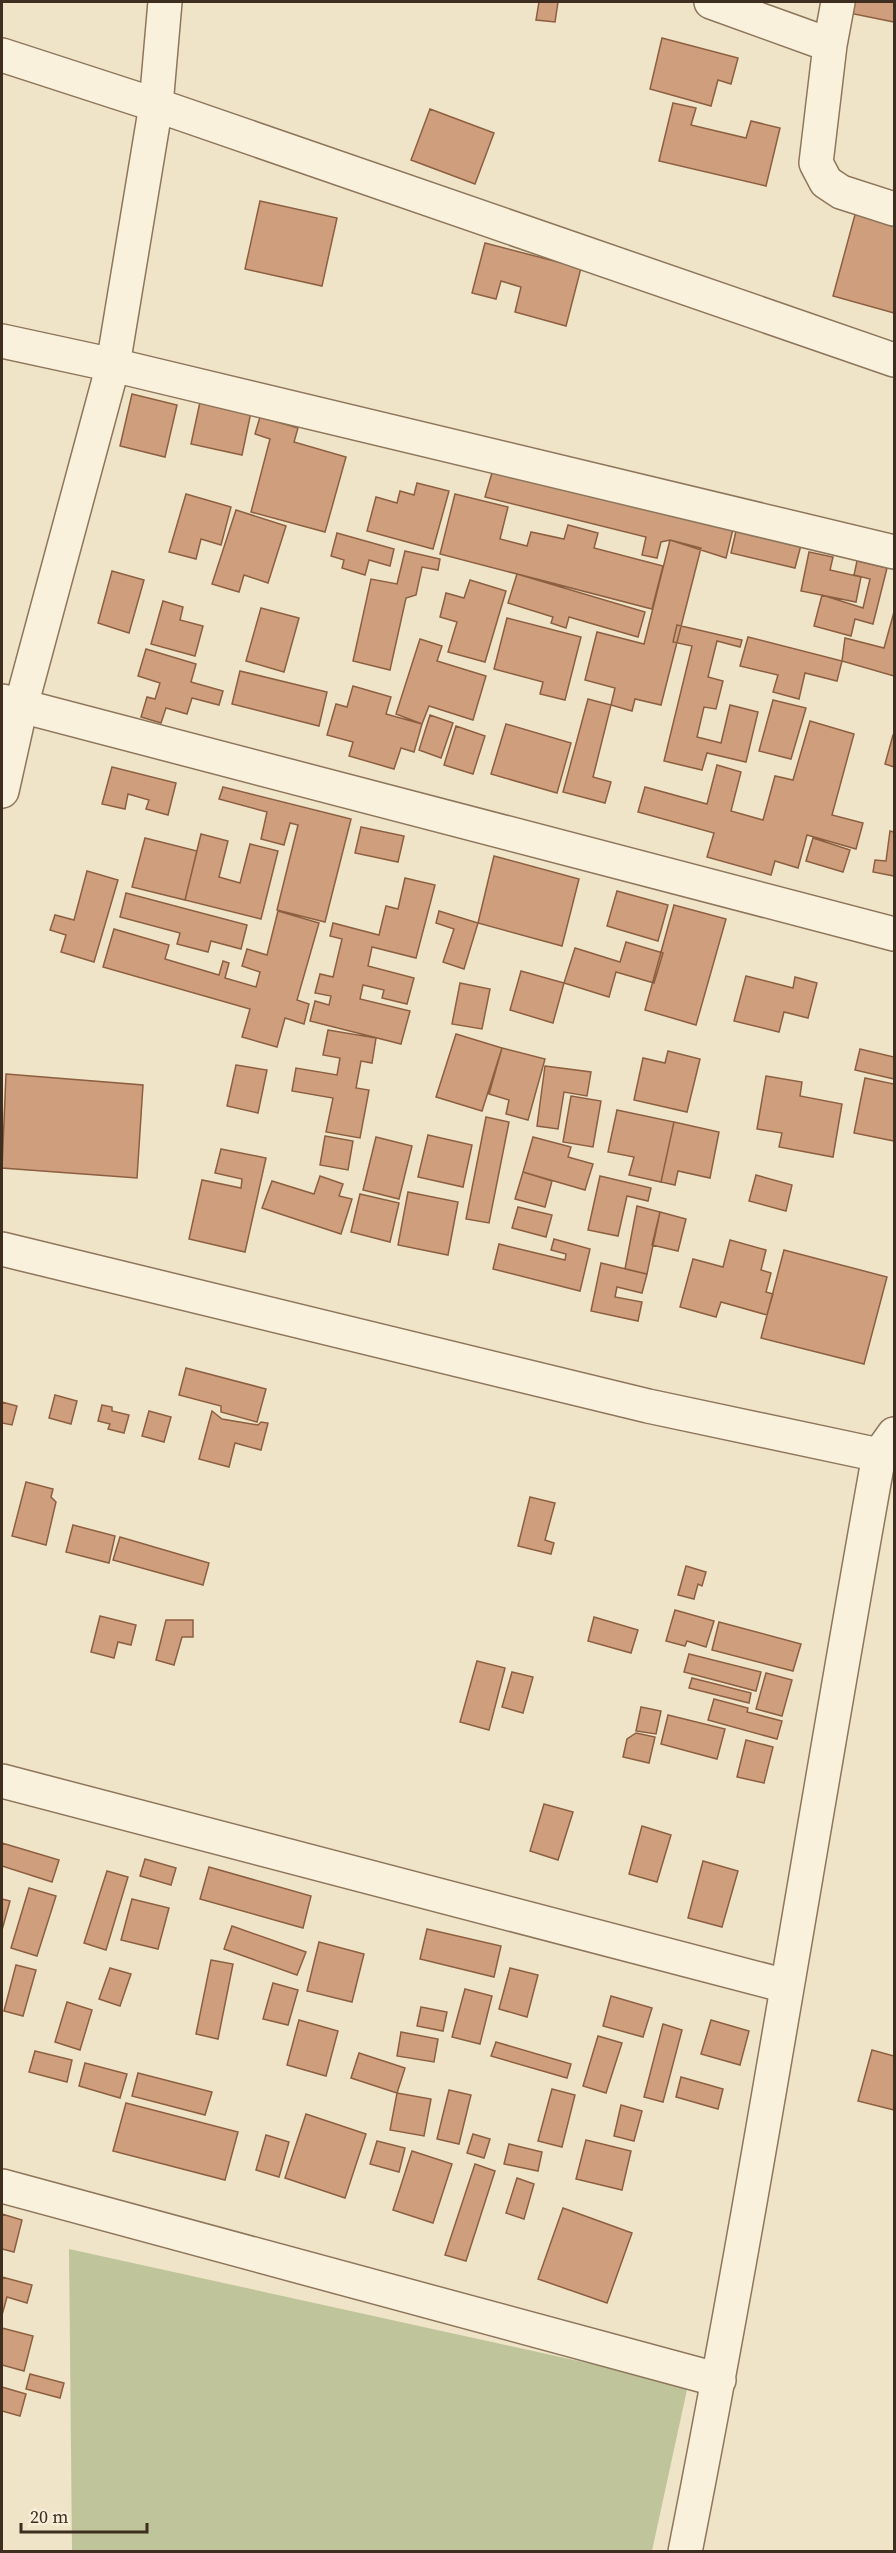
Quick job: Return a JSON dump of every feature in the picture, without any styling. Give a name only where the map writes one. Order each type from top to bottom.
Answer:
[{"type":"street","points":[[2,791],[11,704],[113,365],[156,105],[165,2]]},
{"type":"street","points":[[711,2],[830,45]]},
{"type":"street","points":[[838,2],[830,45],[816,163],[826,182],[841,192],[894,209]]},
{"type":"street","points":[[2,55],[156,105],[894,360]]},
{"type":"street","points":[[2,341],[113,365],[894,552]]},
{"type":"street","points":[[11,704],[894,934]]},
{"type":"street","points":[[2,1249],[648,1406],[889,1448],[786,1986],[758,2162],[685,2552]]},
{"type":"street","points":[[2,1781],[786,1986]]},
{"type":"street","points":[[2,2186],[719,2380]]},
{"type":"green space","points":[[69,2249],[688,2385],[652,2551],[72,2551]]},
{"type":"building","points":[[539,2],[558,2],[555,22],[536,20]]},
{"type":"building","points":[[846,2],[894,2],[894,22],[844,12]]},
{"type":"building","points":[[662,38],[738,58],[731,84],[718,80],[711,106],[650,89]]},
{"type":"building","points":[[673,103],[696,108],[691,125],[746,138],[751,121],[780,128],[766,186],[659,161]]},
{"type":"building","points":[[430,109],[494,133],[475,184],[411,160]]},
{"type":"building","points":[[260,201],[337,218],[322,286],[245,269]]},
{"type":"building","points":[[856,211],[894,222],[894,313],[833,296]]},
{"type":"building","points":[[485,243],[581,268],[566,326],[515,312],[521,287],[501,281],[496,299],[472,293]]},
{"type":"building","points":[[132,394],[177,405],[165,457],[120,446]]},
{"type":"building","points":[[200,402],[251,412],[242,455],[191,444]]},
{"type":"building","points":[[260,417],[298,428],[294,442],[346,457],[325,532],[251,512],[270,439],[255,434]]},
{"type":"building","points":[[494,466],[734,525],[726,558],[670,540],[661,542],[657,558],[642,555],[646,537],[485,497]]},
{"type":"building","points":[[417,483],[449,491],[433,549],[367,531],[376,497],[397,503],[400,491],[414,495]]},
{"type":"building","points":[[186,494],[231,507],[221,545],[201,539],[196,559],[169,552]]},
{"type":"building","points":[[455,494],[508,507],[500,539],[527,546],[531,532],[564,539],[568,525],[598,533],[594,548],[663,566],[652,609],[440,554]]},
{"type":"building","points":[[236,510],[286,526],[268,583],[244,575],[239,592],[212,584]]},
{"type":"building","points":[[736,531],[801,545],[795,568],[731,553]]},
{"type":"building","points":[[337,533],[394,549],[390,566],[369,560],[365,575],[342,568],[344,560],[331,556]]},
{"type":"building","points":[[670,540],[701,548],[661,705],[635,699],[632,711],[611,705],[615,688],[585,680],[597,632],[644,644]]},
{"type":"building","points":[[405,551],[440,559],[438,570],[422,567],[416,595],[406,598],[390,670],[353,661],[371,579],[397,584]]},
{"type":"building","points":[[809,552],[833,557],[830,570],[861,577],[856,602],[801,591]]},
{"type":"building","points":[[857,561],[887,568],[873,624],[855,619],[851,636],[814,626],[822,595],[863,608],[870,579],[854,575]]},
{"type":"building","points":[[112,571],[144,580],[129,633],[98,623]]},
{"type":"building","points":[[517,574],[645,612],[638,637],[569,617],[566,628],[551,623],[553,617],[508,603]]},
{"type":"building","points":[[470,580],[506,591],[485,662],[448,652],[457,622],[440,617],[446,593],[464,598]]},
{"type":"building","points":[[163,601],[183,607],[180,620],[203,626],[195,656],[151,644]]},
{"type":"building","points":[[261,608],[299,618],[284,672],[246,661]]},
{"type":"building","points":[[894,612],[894,676],[842,661],[845,638],[884,648]]},
{"type":"building","points":[[507,618],[581,637],[565,700],[540,694],[543,682],[494,669]]},
{"type":"building","points":[[677,625],[742,640],[740,647],[717,641],[708,677],[723,681],[716,709],[704,707],[697,737],[721,743],[730,705],[758,712],[746,762],[707,753],[702,770],[664,761],[692,646],[673,642]]},
{"type":"building","points":[[748,637],[842,661],[837,681],[805,673],[799,699],[773,692],[778,675],[740,666]]},
{"type":"building","points":[[420,639],[442,646],[437,661],[486,676],[473,720],[429,706],[422,724],[396,714]]},
{"type":"building","points":[[146,649],[196,664],[191,682],[223,691],[219,705],[192,698],[187,714],[166,708],[161,723],[141,717],[147,697],[155,699],[160,683],[138,676]]},
{"type":"building","points":[[240,671],[327,692],[319,726],[232,704]]},
{"type":"building","points":[[353,686],[391,697],[386,714],[422,724],[414,752],[401,748],[394,769],[349,756],[353,742],[327,735],[336,704],[347,707]]},
{"type":"building","points":[[588,699],[611,705],[593,777],[611,782],[605,803],[563,792]]},
{"type":"building","points":[[773,700],[806,708],[791,759],[759,751]]},
{"type":"building","points":[[430,715],[453,723],[441,758],[419,750]]},
{"type":"building","points":[[810,721],[854,734],[832,815],[863,823],[856,849],[807,835],[798,868],[775,861],[771,875],[707,857],[714,833],[638,812],[645,787],[707,804],[717,765],[741,772],[731,811],[763,820],[775,776],[793,780]]},
{"type":"building","points":[[506,724],[571,743],[557,793],[491,774]]},
{"type":"building","points":[[456,726],[485,736],[473,774],[444,765]]},
{"type":"building","points":[[894,735],[894,767],[885,764]]},
{"type":"building","points":[[112,767],[176,783],[168,815],[146,809],[149,800],[128,794],[125,809],[102,804]]},
{"type":"building","points":[[223,787],[351,819],[325,922],[277,910],[298,825],[290,823],[284,845],[261,839],[267,812],[219,799]]},
{"type":"building","points":[[361,827],[404,836],[398,862],[355,853]]},
{"type":"building","points":[[890,831],[894,832],[894,876],[873,872],[875,860],[886,861]]},
{"type":"building","points":[[201,834],[228,841],[219,877],[240,883],[250,844],[278,851],[261,919],[185,900]]},
{"type":"building","points":[[145,838],[197,851],[185,900],[132,887]]},
{"type":"building","points":[[813,838],[850,850],[843,872],[806,861]]},
{"type":"building","points":[[494,856],[579,879],[562,946],[478,923]]},
{"type":"building","points":[[87,871],[118,880],[94,962],[61,952],[66,935],[50,930],[55,915],[74,920]]},
{"type":"building","points":[[405,878],[435,885],[416,958],[372,947],[368,966],[414,978],[407,1004],[382,998],[384,990],[363,985],[360,999],[410,1011],[401,1044],[310,1021],[315,1001],[329,1005],[331,996],[315,993],[320,974],[333,977],[342,939],[330,936],[333,923],[379,935],[386,906],[398,909]]},
{"type":"building","points":[[617,891],[668,905],[658,941],[607,926]]},
{"type":"building","points":[[126,893],[247,925],[241,949],[211,941],[208,952],[177,944],[180,933],[120,917]]},
{"type":"building","points":[[674,905],[726,919],[696,1025],[645,1010]]},
{"type":"building","points":[[278,911],[319,923],[297,1000],[309,1004],[304,1024],[285,1018],[277,1047],[242,1037],[250,1009],[103,967],[114,929],[169,945],[165,959],[219,975],[223,961],[229,963],[225,978],[256,987],[260,972],[242,966],[247,949],[267,955]]},
{"type":"building","points":[[439,911],[478,923],[464,969],[443,962],[454,929],[436,923]]},
{"type":"building","points":[[626,942],[663,953],[654,983],[616,972],[609,997],[564,983],[575,948],[620,962]]},
{"type":"building","points":[[521,971],[564,983],[553,1023],[510,1010]]},
{"type":"building","points":[[746,976],[793,988],[795,977],[817,983],[808,1018],[784,1012],[779,1032],[734,1021]]},
{"type":"building","points":[[460,983],[490,989],[482,1029],[452,1024]]},
{"type":"building","points":[[328,1030],[376,1038],[372,1063],[361,1061],[356,1088],[369,1090],[360,1138],[326,1132],[333,1098],[292,1091],[296,1068],[337,1075],[340,1058],[323,1055]]},
{"type":"building","points":[[456,1034],[502,1048],[482,1111],[436,1097]]},
{"type":"building","points":[[502,1048],[545,1059],[528,1120],[506,1114],[509,1100],[489,1094]]},
{"type":"building","points":[[860,1049],[894,1057],[894,1079],[855,1070]]},
{"type":"building","points":[[668,1051],[700,1059],[687,1112],[634,1100],[643,1058],[665,1063]]},
{"type":"building","points":[[236,1065],[267,1070],[258,1113],[227,1106]]},
{"type":"building","points":[[545,1066],[591,1072],[587,1096],[564,1092],[558,1129],[537,1126]]},
{"type":"building","points":[[6,1074],[143,1085],[137,1178],[2,1168]]},
{"type":"building","points":[[766,1076],[802,1082],[800,1096],[842,1104],[833,1157],[779,1147],[782,1133],[757,1129]]},
{"type":"building","points":[[865,1078],[894,1084],[894,1141],[854,1133]]},
{"type":"building","points":[[571,1096],[601,1101],[593,1147],[563,1142]]},
{"type":"building","points":[[617,1110],[674,1122],[661,1182],[629,1175],[634,1157],[608,1152]]},
{"type":"building","points":[[486,1117],[509,1122],[489,1223],[466,1219]]},
{"type":"building","points":[[674,1122],[719,1132],[710,1178],[678,1171],[675,1185],[661,1182]]},
{"type":"building","points":[[428,1135],[472,1145],[463,1187],[418,1177]]},
{"type":"building","points":[[325,1136],[353,1141],[348,1170],[320,1165]]},
{"type":"building","points":[[376,1137],[412,1146],[399,1199],[363,1190]]},
{"type":"building","points":[[533,1137],[571,1147],[568,1157],[593,1164],[585,1190],[523,1172]]},
{"type":"building","points":[[221,1149],[266,1158],[245,1252],[189,1239],[202,1180],[241,1188],[242,1179],[215,1173]]},
{"type":"building","points":[[523,1172],[552,1181],[545,1207],[515,1199]]},
{"type":"building","points":[[756,1175],[792,1185],[786,1211],[749,1201]]},
{"type":"building","points":[[320,1176],[343,1184],[339,1196],[352,1199],[341,1234],[262,1208],[272,1181],[314,1194]]},
{"type":"building","points":[[600,1176],[651,1188],[648,1201],[627,1196],[618,1236],[588,1230]]},
{"type":"building","points":[[408,1192],[458,1202],[448,1255],[398,1245]]},
{"type":"building","points":[[360,1194],[399,1203],[390,1242],[351,1232]]},
{"type":"building","points":[[637,1206],[660,1212],[647,1274],[625,1269]]},
{"type":"building","points":[[518,1207],[552,1215],[546,1237],[512,1228]]},
{"type":"building","points":[[660,1212],[686,1219],[678,1251],[652,1245]]},
{"type":"building","points":[[554,1239],[590,1249],[580,1291],[493,1269],[499,1244],[565,1260],[566,1254],[551,1250]]},
{"type":"building","points":[[730,1240],[766,1250],[761,1270],[771,1273],[766,1292],[773,1294],[767,1315],[721,1302],[716,1317],[680,1307],[693,1259],[723,1267]]},
{"type":"building","points":[[784,1250],[887,1277],[864,1364],[761,1338]]},
{"type":"building","points":[[601,1263],[647,1274],[642,1293],[617,1287],[615,1297],[642,1302],[638,1321],[591,1311]]},
{"type":"building","points":[[186,1368],[266,1389],[257,1422],[221,1412],[221,1406],[179,1395]]},
{"type":"building","points":[[55,1395],[77,1401],[71,1424],[49,1418]]},
{"type":"building","points":[[2,1402],[17,1406],[12,1425],[2,1423]]},
{"type":"building","points":[[102,1405],[112,1407],[112,1411],[129,1415],[124,1433],[108,1429],[110,1424],[98,1421]]},
{"type":"building","points":[[149,1411],[171,1417],[164,1442],[142,1436]]},
{"type":"building","points":[[212,1411],[222,1419],[258,1425],[261,1422],[268,1423],[261,1450],[235,1443],[229,1467],[199,1459]]},
{"type":"building","points":[[26,1482],[53,1489],[51,1497],[56,1502],[46,1545],[12,1536]]},
{"type":"building","points":[[530,1497],[555,1503],[545,1540],[554,1543],[551,1554],[518,1546]]},
{"type":"building","points":[[73,1525],[115,1536],[109,1563],[66,1552]]},
{"type":"building","points":[[120,1537],[209,1563],[203,1585],[113,1560]]},
{"type":"building","points":[[686,1566],[706,1572],[702,1586],[698,1584],[694,1599],[678,1595]]},
{"type":"building","points":[[675,1610],[714,1621],[706,1647],[687,1641],[685,1646],[666,1641]]},
{"type":"building","points":[[100,1616],[136,1625],[131,1645],[118,1642],[114,1658],[91,1652]]},
{"type":"building","points":[[594,1617],[638,1630],[631,1653],[588,1641]]},
{"type":"building","points":[[166,1620],[193,1620],[193,1637],[182,1637],[174,1665],[156,1660]]},
{"type":"building","points":[[719,1622],[801,1644],[793,1671],[712,1650]]},
{"type":"building","points":[[689,1654],[761,1672],[756,1691],[684,1672]]},
{"type":"building","points":[[477,1661],[505,1668],[489,1730],[460,1722]]},
{"type":"building","points":[[512,1672],[533,1677],[523,1713],[502,1707]]},
{"type":"building","points":[[766,1673],[792,1680],[782,1716],[756,1709]]},
{"type":"building","points":[[692,1678],[751,1693],[749,1703],[689,1688]]},
{"type":"building","points":[[714,1699],[748,1708],[747,1712],[782,1721],[777,1739],[708,1720]]},
{"type":"building","points":[[641,1707],[661,1711],[656,1734],[636,1731]]},
{"type":"building","points":[[668,1715],[725,1729],[717,1759],[661,1744]]},
{"type":"building","points":[[636,1733],[655,1737],[649,1763],[623,1757],[627,1739]]},
{"type":"building","points":[[746,1740],[773,1747],[764,1783],[737,1777]]},
{"type":"building","points":[[544,1804],[573,1812],[558,1860],[530,1851]]},
{"type":"building","points":[[642,1826],[671,1835],[657,1882],[629,1874]]},
{"type":"building","points":[[2,1843],[59,1860],[52,1882],[2,1866]]},
{"type":"building","points":[[145,1859],[176,1868],[171,1885],[140,1876]]},
{"type":"building","points":[[703,1861],[738,1871],[722,1927],[688,1918]]},
{"type":"building","points":[[209,1867],[311,1896],[303,1928],[200,1899]]},
{"type":"building","points":[[107,1871],[128,1877],[106,1950],[84,1943]]},
{"type":"building","points":[[29,1888],[56,1896],[37,1956],[11,1948]]},
{"type":"building","points":[[2,1899],[10,1901],[2,1930]]},
{"type":"building","points":[[132,1899],[169,1908],[158,1949],[121,1940]]},
{"type":"building","points":[[232,1926],[306,1952],[297,1975],[224,1949]]},
{"type":"building","points":[[427,1929],[501,1946],[494,1977],[420,1959]]},
{"type":"building","points":[[319,1942],[364,1954],[352,2002],[307,1991]]},
{"type":"building","points":[[211,1960],[233,1964],[218,2039],[196,2034]]},
{"type":"building","points":[[16,1965],[36,1970],[23,2016],[4,2011]]},
{"type":"building","points":[[110,1968],[131,1974],[120,2006],[99,1999]]},
{"type":"building","points":[[510,1968],[538,1975],[527,2017],[499,2009]]},
{"type":"building","points":[[273,1983],[298,1990],[288,2025],[263,2019]]},
{"type":"building","points":[[465,1989],[492,1996],[480,2044],[452,2037]]},
{"type":"building","points":[[611,1996],[652,2008],[643,2037],[603,2026]]},
{"type":"building","points":[[67,2002],[92,2010],[80,2050],[55,2042]]},
{"type":"building","points":[[421,2007],[447,2012],[443,2031],[417,2026]]},
{"type":"building","points":[[299,2020],[338,2031],[326,2076],[287,2065]]},
{"type":"building","points":[[711,2020],[749,2031],[740,2065],[701,2054]]},
{"type":"building","points":[[663,2024],[682,2030],[663,2102],[644,2097]]},
{"type":"building","points":[[401,2032],[438,2039],[434,2062],[397,2056]]},
{"type":"building","points":[[598,2036],[622,2043],[606,2093],[583,2086]]},
{"type":"building","points":[[496,2042],[571,2064],[567,2078],[491,2056]]},
{"type":"building","points":[[872,2050],[894,2056],[894,2110],[858,2101]]},
{"type":"building","points":[[35,2051],[72,2060],[67,2082],[29,2072]]},
{"type":"building","points":[[359,2053],[405,2068],[397,2093],[351,2078]]},
{"type":"building","points":[[85,2063],[127,2074],[120,2098],[79,2086]]},
{"type":"building","points":[[138,2073],[212,2092],[205,2115],[132,2096]]},
{"type":"building","points":[[681,2077],[723,2089],[718,2109],[676,2097]]},
{"type":"building","points":[[552,2089],[575,2095],[562,2147],[538,2141]]},
{"type":"building","points":[[449,2090],[471,2095],[459,2144],[437,2139]]},
{"type":"building","points":[[397,2093],[431,2099],[424,2136],[390,2130]]},
{"type":"building","points":[[126,2103],[238,2132],[225,2180],[113,2151]]},
{"type":"building","points":[[621,2105],[642,2111],[634,2141],[614,2136]]},
{"type":"building","points":[[306,2114],[366,2134],[345,2198],[285,2178]]},
{"type":"building","points":[[473,2134],[490,2139],[484,2158],[467,2153]]},
{"type":"building","points":[[266,2135],[289,2142],[279,2177],[256,2170]]},
{"type":"building","points":[[586,2140],[631,2151],[622,2190],[576,2179]]},
{"type":"building","points":[[377,2141],[405,2148],[399,2172],[370,2164]]},
{"type":"building","points":[[509,2144],[542,2152],[538,2171],[504,2164]]},
{"type":"building","points":[[412,2151],[452,2164],[433,2223],[393,2210]]},
{"type":"building","points":[[475,2164],[495,2171],[466,2261],[445,2255]]},
{"type":"building","points":[[517,2178],[534,2184],[524,2219],[506,2213]]},
{"type":"building","points":[[563,2208],[632,2233],[607,2303],[538,2279]]},
{"type":"building","points":[[2,2214],[22,2220],[14,2252],[2,2249]]},
{"type":"building","points":[[2,2277],[32,2285],[27,2303],[7,2297],[2,2315]]},
{"type":"building","points":[[2,2328],[33,2336],[24,2371],[2,2365]]},
{"type":"building","points":[[30,2374],[64,2383],[60,2398],[26,2389]]},
{"type":"building","points":[[2,2387],[26,2394],[20,2416],[2,2411]]}]
